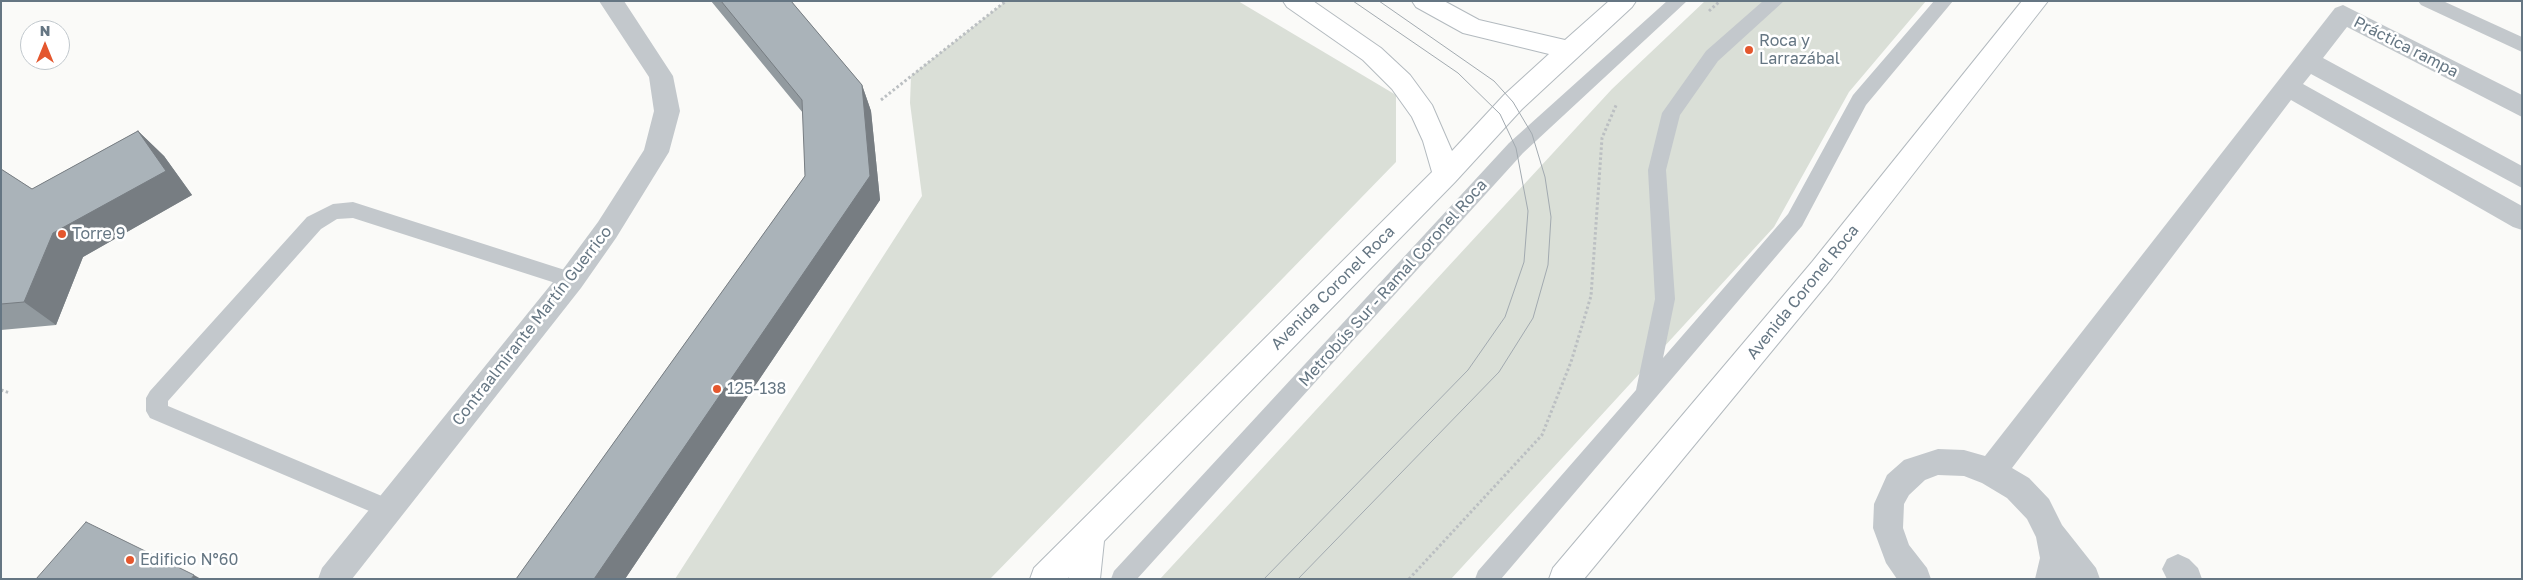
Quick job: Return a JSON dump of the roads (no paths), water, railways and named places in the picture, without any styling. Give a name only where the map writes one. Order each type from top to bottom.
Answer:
[{"type":"main road","points":[[1295,1],[1372,54],[1401,82],[1423,112],[1436,142],[1446,174]]},
{"type":"main road","points":[[1424,1],[1472,27],[1569,50]]},
{"type":"main road","name":"Avenida Coronel Roca","points":[[1046,579],[1446,174],[1500,114],[1624,1]]},
{"type":"main road","name":"Avenida Coronel Roca","points":[[1564,579],[1822,270],[2012,14],[2036,1]]},
{"type":"main road","points":[[1084,579],[1089,534]]},
{"type":"street","name":"Contraalmirante Martín Guerrico","points":[[332,579],[571,280],[607,230],[656,152],[667,111],[662,76],[611,1]]},
{"type":"street","name":"Práctica rampa","points":[[2308,61],[2343,14],[2522,107]]},
{"type":"street","points":[[1991,472],[2308,61],[2522,178]]},
{"type":"street","points":[[2288,88],[2522,219]]},
{"type":"street","points":[[1916,579],[1897,553],[1888,528],[1889,504],[1898,484],[1915,470],[1938,462],[1964,463],[1991,472],[2018,488],[2038,509],[2051,535],[2085,579]]},
{"type":"street","points":[[2050,579],[2056,558],[2051,535]]},
{"type":"lane","name":"Metrobús Sur - Ramal Coronel Roca","points":[[1122,579],[1516,148],[1678,1]]},
{"type":"lane","points":[[1646,393],[1665,299],[1657,170],[1671,113],[1712,56],[1775,1]]},
{"type":"lane","points":[[1486,579],[1795,220],[1859,100],[1944,1]]},
{"type":"lane","points":[[2428,1],[2522,45]]},
{"type":"lane","points":[[388,509],[158,411],[157,398],[314,223],[332,212],[353,210],[571,280]]},
{"type":"tram line","points":[[1264,579],[1468,370],[1505,317],[1524,262],[1528,211],[1516,148],[1500,114],[1458,73],[1353,1]]},
{"type":"tram line","points":[[1298,579],[1499,372],[1533,318],[1548,265],[1551,217],[1545,177],[1532,134],[1513,102],[1494,81],[1379,1]]},
{"type":"place","name":"Roca y Larrazábal","points":[[1749,50]]},
{"type":"place","name":"Torre 9","points":[[62,234]]},
{"type":"place","name":"125-138","points":[[717,389]]},
{"type":"place","name":"Edificio N°60","points":[[130,560]]}]
